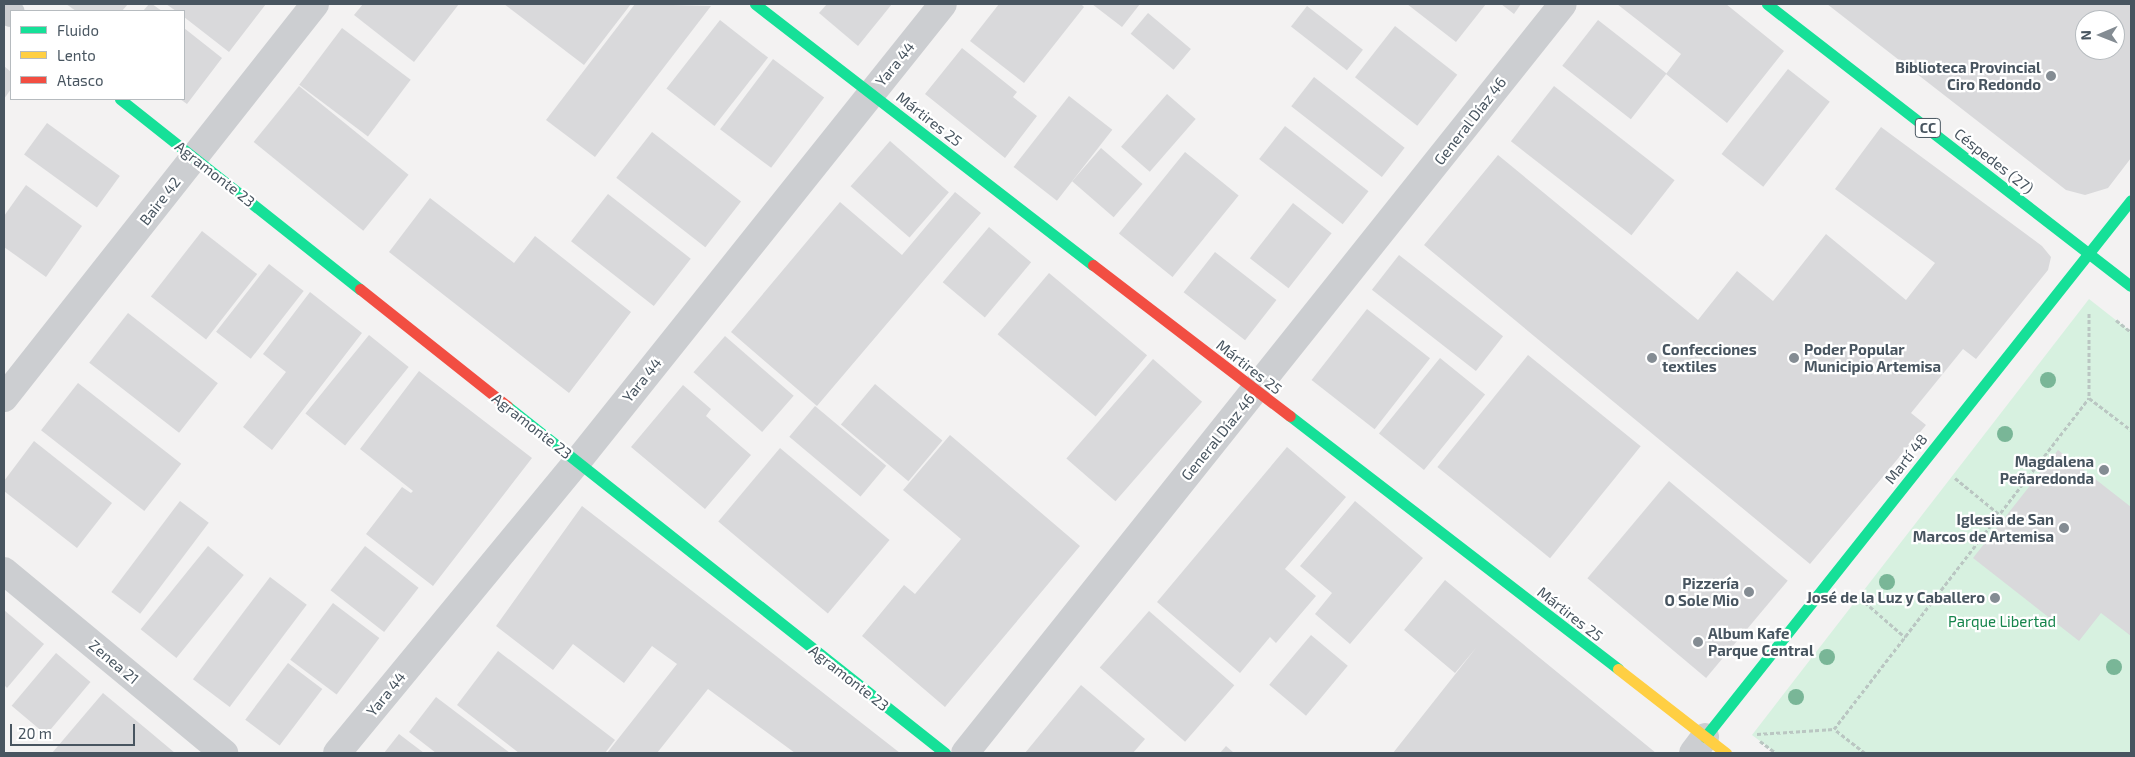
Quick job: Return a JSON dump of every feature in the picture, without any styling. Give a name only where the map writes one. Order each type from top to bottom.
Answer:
[{"type":"street","name":"Baire 42","points":[[4,398],[314,4]]},
{"type":"street","name":"Mártires 25","points":[[755,4],[1255,390],[1708,748]]},
{"type":"street","name":"Yara 44","points":[[337,753],[577,462],[943,4]]},
{"type":"street","name":"General Díaz 46","points":[[965,753],[1563,4]]},
{"type":"street","name":"Céspedes (27)","points":[[1767,4],[2131,286]]},
{"type":"street","name":"Agramonte 23","points":[[121,100],[944,753]]},
{"type":"street","name":"Martí 48","points":[[1708,748],[1834,576],[2131,200]]},
{"type":"street","name":"Zenea 21","points":[[4,571],[224,753]]},
{"type":"path","points":[[1834,729],[2089,398],[2089,309]]},
{"type":"path","points":[[2089,398],[2131,430]]},
{"type":"path","points":[[1952,476],[1999,514]]},
{"type":"path","points":[[1834,576],[1905,637]]},
{"type":"path","points":[[1752,735],[1834,729],[1864,753]]},
{"type":"green space","name":"Parque Libertad","points":[[2089,299],[2131,332],[2131,753],[1776,753],[1752,735]]},
{"type":"building","points":[[66,4],[128,4],[123,10],[75,10]]},
{"type":"building","points":[[149,4],[152,4],[161,10],[144,10]]},
{"type":"building","points":[[166,4],[266,4],[229,52],[185,18],[185,10],[175,10]]},
{"type":"building","points":[[363,4],[459,4],[414,62],[354,15]]},
{"type":"building","points":[[504,4],[631,4],[584,65]]},
{"type":"building","points":[[635,4],[711,6],[595,157],[546,120]]},
{"type":"building","points":[[827,4],[892,4],[858,46],[819,13]]},
{"type":"building","points":[[999,4],[1081,4],[1084,7],[1024,83],[970,41]]},
{"type":"building","points":[[1092,4],[1140,4],[1122,27]]},
{"type":"building","points":[[1407,4],[1486,4],[1456,42]]},
{"type":"building","points":[[1501,4],[1521,4],[1514,14]]},
{"type":"building","points":[[1617,4],[1726,4],[1784,51],[1727,123],[1666,74],[1681,54]]},
{"type":"building","name":"Biblioteca Provincial Ciro Redondo","points":[[1827,4],[2131,4],[2131,158],[2108,188],[2085,195],[2066,190]]},
{"type":"building","points":[[1307,6],[1363,50],[1347,70],[1291,26]]},
{"type":"building","points":[[1148,13],[1191,49],[1174,70],[1131,34]]},
{"type":"building","points":[[720,20],[768,58],[715,126],[666,89]]},
{"type":"building","points":[[1598,20],[1667,74],[1631,119],[1562,66]]},
{"type":"building","points":[[1395,26],[1457,75],[1417,126],[1355,77]]},
{"type":"building","points":[[342,28],[411,80],[368,136],[299,85]]},
{"type":"building","points":[[185,29],[222,58],[187,104],[181,100],[185,100]]},
{"type":"building","points":[[962,48],[1017,92],[1013,97],[1037,116],[1005,158],[925,94]]},
{"type":"building","points":[[773,59],[824,98],[771,168],[720,129]]},
{"type":"building","points":[[4,66],[10,71],[10,90],[4,99]]},
{"type":"building","points":[[1788,69],[1830,102],[1763,187],[1722,154]]},
{"type":"building","points":[[1314,77],[1405,148],[1382,177],[1291,106]]},
{"type":"building","points":[[299,86],[409,175],[363,231],[254,142]]},
{"type":"building","points":[[1554,86],[1675,180],[1631,235],[1511,141]]},
{"type":"building","points":[[1167,94],[1196,119],[1150,172],[1121,147]]},
{"type":"building","points":[[1069,96],[1112,130],[1057,201],[1014,167]]},
{"type":"building","points":[[47,123],[120,176],[97,207],[24,155]]},
{"type":"building","points":[[1285,126],[1369,191],[1343,224],[1259,159]]},
{"type":"building","points":[[1881,127],[2042,246],[2051,257],[2048,270],[1976,359],[1963,349],[1911,413],[1926,425],[1810,564],[1424,245],[1498,155],[1698,320],[1737,271],[1773,301],[1826,234],[1906,300],[1935,263],[1835,189]]},
{"type":"building","points":[[652,132],[741,202],[705,247],[616,178]]},
{"type":"building","points":[[890,141],[949,192],[910,237],[851,186]]},
{"type":"building","points":[[1101,148],[1143,184],[1114,217],[1072,181]]},
{"type":"building","points":[[1185,152],[1239,195],[1173,277],[1119,234]]},
{"type":"building","points":[[26,185],[82,226],[46,277],[4,247],[4,216]]},
{"type":"building","points":[[955,192],[981,213],[817,406],[731,332],[840,202],[902,255]]},
{"type":"building","points":[[608,194],[691,259],[654,306],[571,241]]},
{"type":"building","points":[[430,198],[514,263],[535,236],[631,312],[569,393],[389,252]]},
{"type":"building","points":[[1293,203],[1332,233],[1289,288],[1250,258]]},
{"type":"building","points":[[989,227],[1031,262],[985,318],[943,282]]},
{"type":"building","points":[[202,231],[257,274],[206,340],[151,296]]},
{"type":"building","points":[[1215,252],[1276,300],[1245,340],[1184,292]]},
{"type":"building","points":[[1399,255],[1503,336],[1476,371],[1372,290]]},
{"type":"building","points":[[269,264],[304,291],[251,359],[216,332]]},
{"type":"building","points":[[1049,273],[1147,355],[1096,417],[998,334]]},
{"type":"building","points":[[310,292],[362,333],[272,450],[243,427],[286,372],[263,354]]},
{"type":"building","points":[[1367,309],[1430,358],[1375,429],[1312,380]]},
{"type":"building","points":[[128,313],[218,383],[179,433],[89,363]]},
{"type":"building","points":[[369,335],[409,367],[345,446],[305,413]]},
{"type":"building","points":[[725,336],[794,396],[762,432],[694,372]]},
{"type":"building","points":[[1528,355],[1641,446],[1550,558],[1437,467]]},
{"type":"building","points":[[1440,358],[1485,395],[1424,470],[1379,433]]},
{"type":"building","points":[[1153,359],[1202,402],[1115,501],[1066,459]]},
{"type":"building","points":[[419,371],[532,458],[433,586],[366,534],[402,487],[411,493],[413,491],[360,449]]},
{"type":"building","points":[[78,383],[181,464],[144,511],[41,430]]},
{"type":"building","points":[[875,384],[942,441],[908,481],[841,425]]},
{"type":"building","points":[[683,385],[711,409],[706,416],[751,455],[705,509],[631,447]]},
{"type":"building","points":[[815,406],[886,466],[861,496],[789,437]]},
{"type":"building","points":[[950,435],[1080,546],[945,707],[862,636],[904,585],[915,594],[961,539],[903,490]]},
{"type":"building","points":[[34,441],[112,503],[77,548],[4,491],[4,481]]},
{"type":"building","points":[[1287,447],[1346,497],[1285,569],[1316,596],[1276,643],[1270,637],[1240,673],[1157,602]]},
{"type":"building","points":[[780,448],[890,540],[828,613],[718,522]]},
{"type":"building","name":"Iglesia de San Marcos de Artemisa","points":[[2058,450],[2131,507],[2131,636],[2101,613],[2079,641],[1973,558]]},
{"type":"building","points":[[1669,481],[1788,581],[1706,678],[1587,578]]},
{"type":"building","points":[[180,501],[209,523],[140,614],[111,592]]},
{"type":"building","points":[[1355,501],[1423,558],[1350,644],[1315,614],[1332,593],[1300,566]]},
{"type":"building","points":[[582,506],[900,753],[795,753],[708,689],[657,753],[607,753],[677,664],[652,646],[624,683],[573,644],[553,670],[496,626]]},
{"type":"building","points":[[208,546],[244,575],[176,658],[141,629]]},
{"type":"building","points":[[365,546],[419,588],[384,632],[331,590]]},
{"type":"building","points":[[270,577],[307,605],[230,707],[193,679]]},
{"type":"building","points":[[1445,580],[1656,753],[1393,753],[1476,648],[1455,673],[1404,630]]},
{"type":"building","points":[[333,603],[379,638],[337,695],[290,660]]},
{"type":"building","points":[[4,610],[44,644],[7,688],[4,685]]},
{"type":"building","points":[[1149,611],[1234,685],[1185,742],[1100,668]]},
{"type":"building","points":[[1311,635],[1348,666],[1306,716],[1269,685]]},
{"type":"building","points":[[498,651],[615,740],[605,753],[519,753],[457,705]]},
{"type":"building","points":[[56,653],[90,682],[46,735],[12,706]]},
{"type":"building","points":[[288,663],[322,689],[280,746],[245,720]]},
{"type":"building","points":[[1081,685],[1145,739],[1133,753],[1025,753]]},
{"type":"building","points":[[103,693],[150,732],[175,753],[52,753]]},
{"type":"building","points":[[436,697],[510,753],[436,753],[409,732]]},
{"type":"building","points":[[399,734],[424,753],[384,753]]},
{"type":"building","points":[[1226,746],[1234,753],[1220,753]]},
{"type":"traffic: fast","points":[[755,4],[1093,265]]},
{"type":"traffic: fast","points":[[1767,4],[2131,286]]},
{"type":"traffic: fast","points":[[121,100],[360,289]]},
{"type":"traffic: fast","points":[[1705,737],[2131,200]]},
{"type":"traffic: fast","points":[[507,406],[945,753]]},
{"type":"traffic: fast","points":[[1290,416],[1618,669]]},
{"type":"traffic: slow","points":[[1618,669],[1726,753]]},
{"type":"traffic: jam","points":[[1093,265],[1290,416]]},
{"type":"traffic: jam","points":[[360,289],[507,406]]},
{"type":"place","name":"Biblioteca Provincial Ciro Redondo","points":[[2051,76]]},
{"type":"place","name":"Confecciones textiles","points":[[1652,358]]},
{"type":"place","name":"Poder Popular Municipio Artemisa","points":[[1794,358]]},
{"type":"place","name":"Magdalena Peñaredonda","points":[[2104,470]]},
{"type":"place","name":"Iglesia de San Marcos de Artemisa","points":[[2064,528]]},
{"type":"place","name":"Pizzería O Sole Mio","points":[[1749,592]]},
{"type":"place","name":"José de la Luz y Caballero","points":[[1995,598]]},
{"type":"place","name":"Album Kafe Parque Central","points":[[1698,642]]}]
